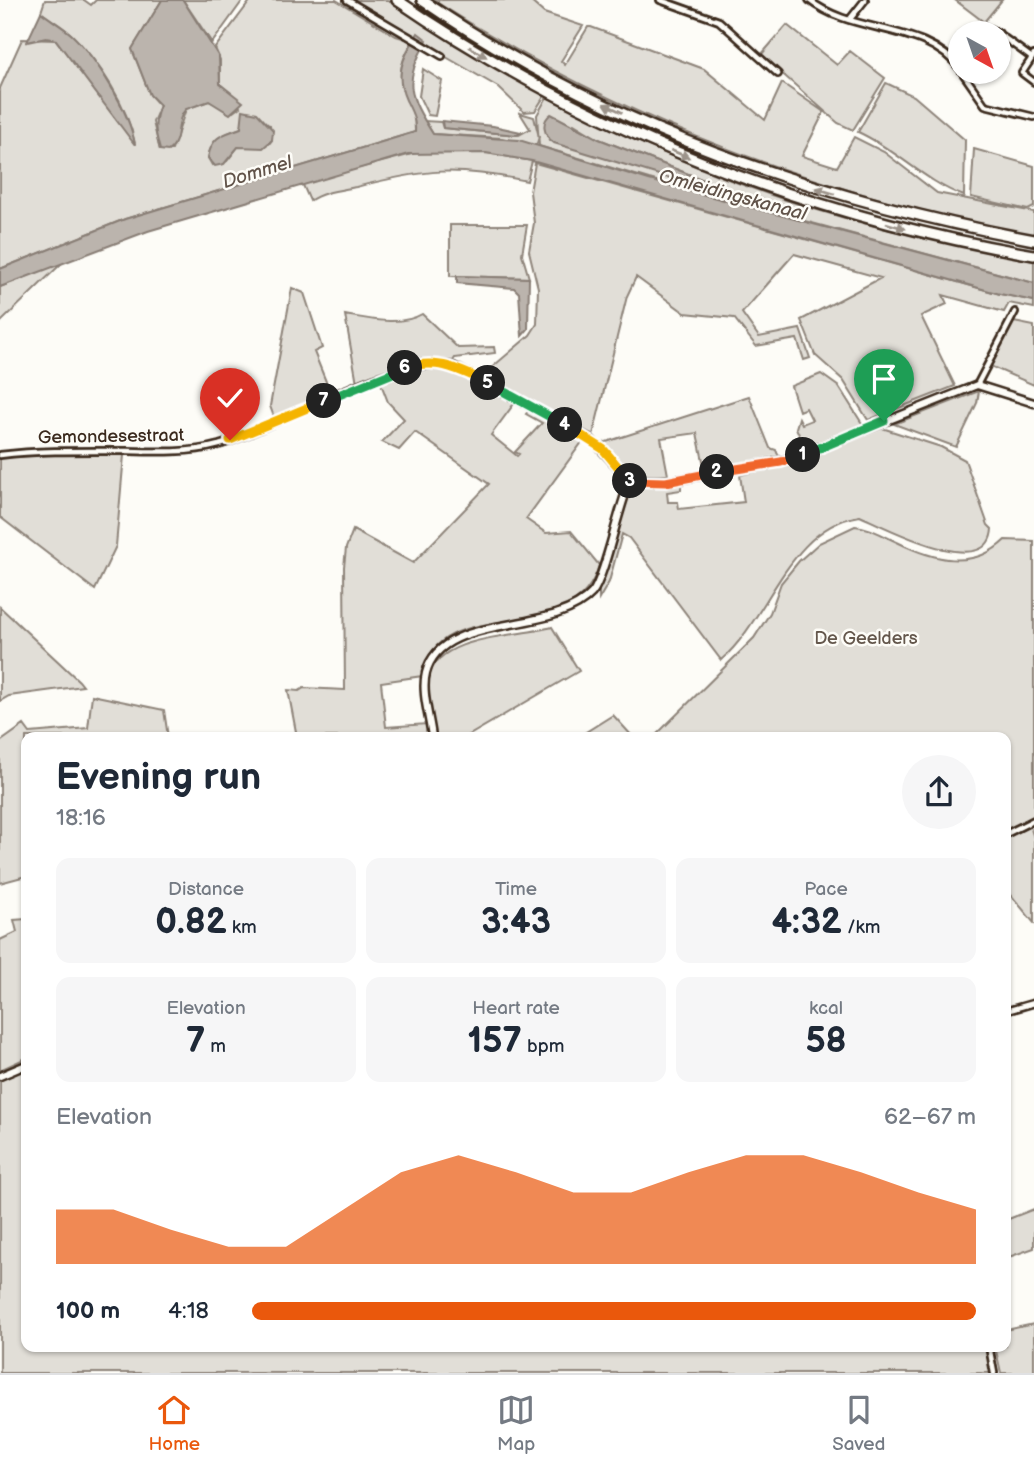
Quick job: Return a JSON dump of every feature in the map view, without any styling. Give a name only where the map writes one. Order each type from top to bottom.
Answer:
[{"type":"highway","points":[[397,0],[443,31],[562,99],[699,162],[792,196],[906,229],[1034,255]]},
{"type":"highway","points":[[422,0],[566,85],[704,149],[794,181],[911,215],[1034,240]]},
{"type":"street","points":[[346,0],[442,56]]},
{"type":"street","points":[[660,0],[678,3],[719,21],[778,74]]},
{"type":"street","points":[[808,0],[864,26],[921,38],[948,57]]},
{"type":"street","points":[[850,19],[865,0]]},
{"type":"street","points":[[1012,42],[1033,57],[1022,73],[1034,82]]},
{"type":"street","points":[[970,84],[985,105],[1034,117]]},
{"type":"street","points":[[977,385],[1015,312]]},
{"type":"street","name":"Gemondesestraat","points":[[0,455],[35,451],[157,452],[218,445],[392,372],[431,362],[454,366],[584,435],[603,449],[630,481]]},
{"type":"street","points":[[431,732],[425,684],[426,674],[438,652],[458,636],[542,619],[564,611],[593,592],[630,481],[666,482],[791,459],[977,385],[1034,403]]},
{"type":"street","points":[[1011,832],[1034,820]]},
{"type":"street","points":[[1011,1010],[1034,1003]]},
{"type":"street","points":[[0,1076],[21,1067]]},
{"type":"street","points":[[990,1352],[994,1373]]},
{"type":"green space","points":[[45,0],[84,0],[91,5],[96,0],[162,0],[132,49],[150,95],[160,106],[153,122],[160,150],[172,150],[186,109],[209,101],[233,112],[240,107],[220,84],[220,60],[215,48],[251,0],[336,0],[396,36],[413,41],[405,56],[401,79],[414,119],[415,132],[125,219],[0,269],[0,88],[22,39],[56,40],[135,144],[126,114],[93,59],[72,35],[41,12]],"holes":[[[243,122],[270,125],[272,140],[269,144],[238,147],[227,161],[212,165],[208,158],[212,146],[219,138],[241,128]]]},
{"type":"green space","points":[[183,0],[243,0],[212,43]]},
{"type":"green space","points":[[350,0],[387,0],[545,95],[535,111],[524,112],[498,87],[434,50],[418,34],[416,37]]},
{"type":"green space","points":[[433,0],[529,0],[544,13],[583,26],[561,61],[565,65],[588,27],[591,27],[704,69],[765,120],[782,83],[824,112],[802,156],[837,167],[854,137],[884,152],[937,193],[1034,212],[1034,235],[953,218],[874,197],[797,174],[722,147],[575,81],[504,43]]},
{"type":"green space","points":[[955,0],[1002,0],[983,21]]},
{"type":"green space","points":[[787,25],[837,65],[850,51],[885,78],[853,130],[838,123],[761,55]]},
{"type":"green space","points":[[423,69],[442,81],[435,116],[428,115],[419,96]]},
{"type":"green space","points":[[886,83],[914,96],[965,140],[964,196],[936,182],[858,132]]},
{"type":"green space","points":[[547,97],[665,153],[786,200],[909,235],[1034,261],[1034,283],[649,179],[539,146],[537,115]],"holes":[[[574,124],[599,139],[760,202],[759,206],[549,140]]]},
{"type":"green space","points":[[520,113],[534,117],[539,137],[536,146],[502,138],[433,134],[425,121],[441,122],[443,128],[519,135],[530,129]]},
{"type":"green space","points":[[974,149],[1034,166],[1034,207],[1028,210],[971,197]]},
{"type":"green space","points":[[416,153],[486,153],[532,161],[527,181],[480,173],[422,173],[320,195],[310,201],[302,183]]},
{"type":"green space","points":[[535,163],[1000,294],[1034,301],[1034,308],[1009,303],[1004,312],[943,295],[947,304],[921,316],[955,386],[868,420],[843,380],[815,355],[801,320],[881,278],[794,254],[742,313],[759,337],[800,329],[810,358],[804,360],[797,339],[756,346],[734,318],[685,313],[636,277],[627,296],[593,435],[483,375],[530,335],[537,324],[538,288],[529,251],[534,223],[530,192]]},
{"type":"green space","points":[[450,225],[527,225],[522,254],[529,278],[450,276]]},
{"type":"green space","points":[[63,262],[0,323],[0,287]]},
{"type":"green space","points":[[292,288],[304,293],[322,348],[314,352],[331,394],[274,417],[270,406]]},
{"type":"green space","points":[[422,314],[458,348],[494,347],[495,353],[455,358],[453,361],[422,359],[357,383],[345,315],[394,321]]},
{"type":"green space","points":[[1009,321],[1034,326],[1034,385],[990,366]]},
{"type":"green space","points":[[416,367],[450,367],[516,401],[491,435],[517,456],[519,454],[515,452],[542,423],[526,414],[530,409],[585,438],[526,519],[546,533],[571,531],[599,565],[585,592],[563,608],[453,634],[433,650],[422,676],[381,682],[386,727],[427,724],[428,732],[296,732],[288,690],[345,690],[344,567],[346,548],[353,530],[413,563],[489,484],[415,432],[399,450],[382,442],[404,419],[388,402],[380,381]]},
{"type":"green space","points":[[821,374],[839,387],[863,425],[805,448],[796,428],[799,418],[802,424],[812,420],[806,408],[799,411],[791,386]]},
{"type":"green space","points":[[979,391],[977,403],[956,447],[894,424]]},
{"type":"green space","points":[[749,396],[770,448],[776,450],[779,457],[705,470],[697,433],[661,438],[668,475],[644,475],[629,471],[603,443]]},
{"type":"green space","points":[[882,428],[941,447],[965,460],[988,525],[992,529],[986,544],[973,551],[954,551],[910,538],[860,516],[835,524],[815,537],[797,556],[753,622],[721,660],[629,538],[622,534],[609,582],[599,599],[599,586],[630,485],[681,483],[681,490],[667,492],[668,502],[678,502],[679,509],[744,502],[740,475],[788,464]]},
{"type":"green space","points":[[63,454],[124,455],[116,546],[95,590],[0,517],[0,458]]},
{"type":"green space","name":"De Geelders","points":[[855,526],[871,530],[925,554],[966,559],[993,550],[1005,540],[1034,541],[1034,819],[1011,829],[1011,732],[659,732],[754,638],[770,613],[781,583],[799,561],[819,543]]},
{"type":"green space","points":[[0,607],[83,686],[9,696],[0,701]]},
{"type":"green space","points":[[552,627],[579,671],[475,732],[434,732],[428,685],[435,664],[447,653],[463,645]]},
{"type":"green space","points":[[92,695],[164,710],[167,732],[42,732],[88,728]]},
{"type":"green space","points":[[613,715],[628,732],[586,732]]},
{"type":"green space","points":[[24,725],[29,732],[21,732],[21,877],[0,883],[0,742]]},
{"type":"green space","points":[[1030,826],[1034,838],[1034,923],[1011,895],[1011,836]]},
{"type":"green space","points":[[21,919],[21,1060],[0,1070],[0,940],[17,932],[14,920]]},
{"type":"green space","points":[[21,1070],[21,1352],[986,1352],[991,1373],[0,1373],[0,1080]]},
{"type":"green space","points":[[1034,1209],[1034,1248],[1011,1256],[1011,1218]]},
{"type":"green space","points":[[1034,1324],[1034,1373],[1001,1373],[996,1352],[1011,1352],[1011,1329]]},
{"type":"water","points":[[162,0],[183,0],[219,57],[220,84],[243,102],[230,114],[209,101],[186,109],[180,119],[173,147],[168,151],[160,150],[156,133],[156,117],[160,105],[150,95],[132,49]]},
{"type":"water","points":[[41,12],[71,34],[91,56],[119,101],[135,145],[56,40],[46,38],[27,42]]},
{"type":"water","points":[[418,33],[427,40],[414,67],[412,88],[418,108],[433,134],[519,140],[649,180],[1034,283],[1034,301],[1000,294],[532,161],[486,153],[408,154],[148,231],[0,287],[0,269],[125,219],[415,132],[412,112],[402,91],[401,74],[404,58]]},
{"type":"water","points":[[243,110],[257,113],[273,130],[272,140],[263,148],[238,147],[224,164],[215,166],[208,158],[212,145],[219,137],[241,128]]},
{"type":"water","name":"Omleidingskanaal","points":[[551,114],[599,139],[760,202],[760,206],[554,143],[548,137],[544,125]]},
{"type":"water","points":[[442,121],[521,132],[517,135],[443,128]]},
{"type":"water","points":[[457,276],[529,278],[528,329],[522,336],[519,293],[514,288],[457,283]]},
{"type":"route","points":[[230,440],[392,372],[431,362],[454,366],[591,439],[630,481],[666,482],[781,462],[884,421]]},
{"type":"water label","name":"Dommel","points":[[257,171]]}]
